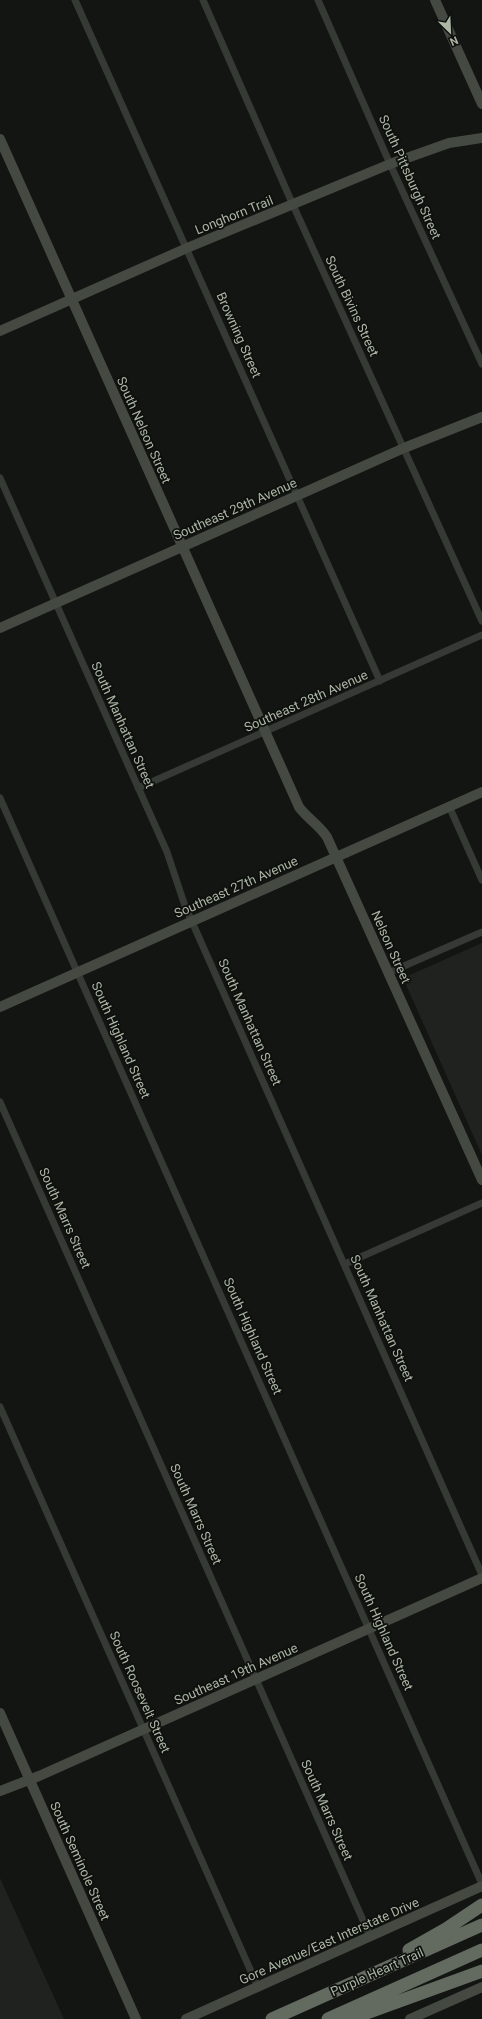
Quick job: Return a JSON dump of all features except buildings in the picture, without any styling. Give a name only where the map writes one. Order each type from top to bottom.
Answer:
[{"type":"highway","points":[[378,1972],[413,1947],[446,1929],[482,1905]]},
{"type":"highway","name":"Purple Heart Trail","points":[[272,2019],[482,1925]]},
{"type":"highway","name":"Purple Heart Trail","points":[[328,2019],[482,1950]]},
{"type":"highway","points":[[350,2019],[482,1971]]},
{"type":"street","name":"Browning Street","points":[[75,0],[380,681]]},
{"type":"street","name":"South Bivins Street","points":[[203,0],[293,205],[482,621]]},
{"type":"street","name":"South Pittsburgh Street","points":[[318,0],[390,164],[482,364]]},
{"type":"street","points":[[435,0],[482,104]]},
{"type":"street","name":"Longhorn Trail","points":[[0,331],[187,248],[390,164],[459,140],[482,138]]},
{"type":"street","name":"South Nelson Street","points":[[0,139],[266,732]]},
{"type":"street","name":"Southeast 29th Avenue","points":[[0,628],[404,448],[482,417]]},
{"type":"street","name":"South Manhattan Street","points":[[0,478],[167,852],[178,888],[192,921],[482,1575]]},
{"type":"street","name":"Southeast 28th Avenue","points":[[138,788],[482,635]]},
{"type":"street","name":"Nelson Street","points":[[266,732],[299,807],[303,813],[319,826],[327,837],[482,1180]]},
{"type":"street","name":"Southeast 27th Avenue","points":[[0,1007],[482,792]]},
{"type":"street","name":"South Highland Street","points":[[0,798],[482,1885]]},
{"type":"street","points":[[449,806],[482,880]]},
{"type":"street","points":[[388,973],[482,932]]},
{"type":"street","name":"South Marrs Street","points":[[0,1102],[370,1936]]},
{"type":"street","points":[[345,1264],[482,1203]]},
{"type":"street","name":"South Roosevelt Street","points":[[0,1407],[258,1987]]},
{"type":"street","name":"Southeast 19th Avenue","points":[[0,1791],[143,1730],[482,1578]]},
{"type":"street","name":"South Seminole Street","points":[[0,1713],[136,2019]]},
{"type":"street","name":"Gore Avenue/East Interstate Drive","points":[[186,2019],[482,1885]]},
{"type":"street","points":[[410,2019],[482,1988]]},
{"type":"shaded area","points":[[482,943],[482,1155],[403,978]]},
{"type":"shaded area","points":[[0,1878],[64,2019],[0,2019]]}]
